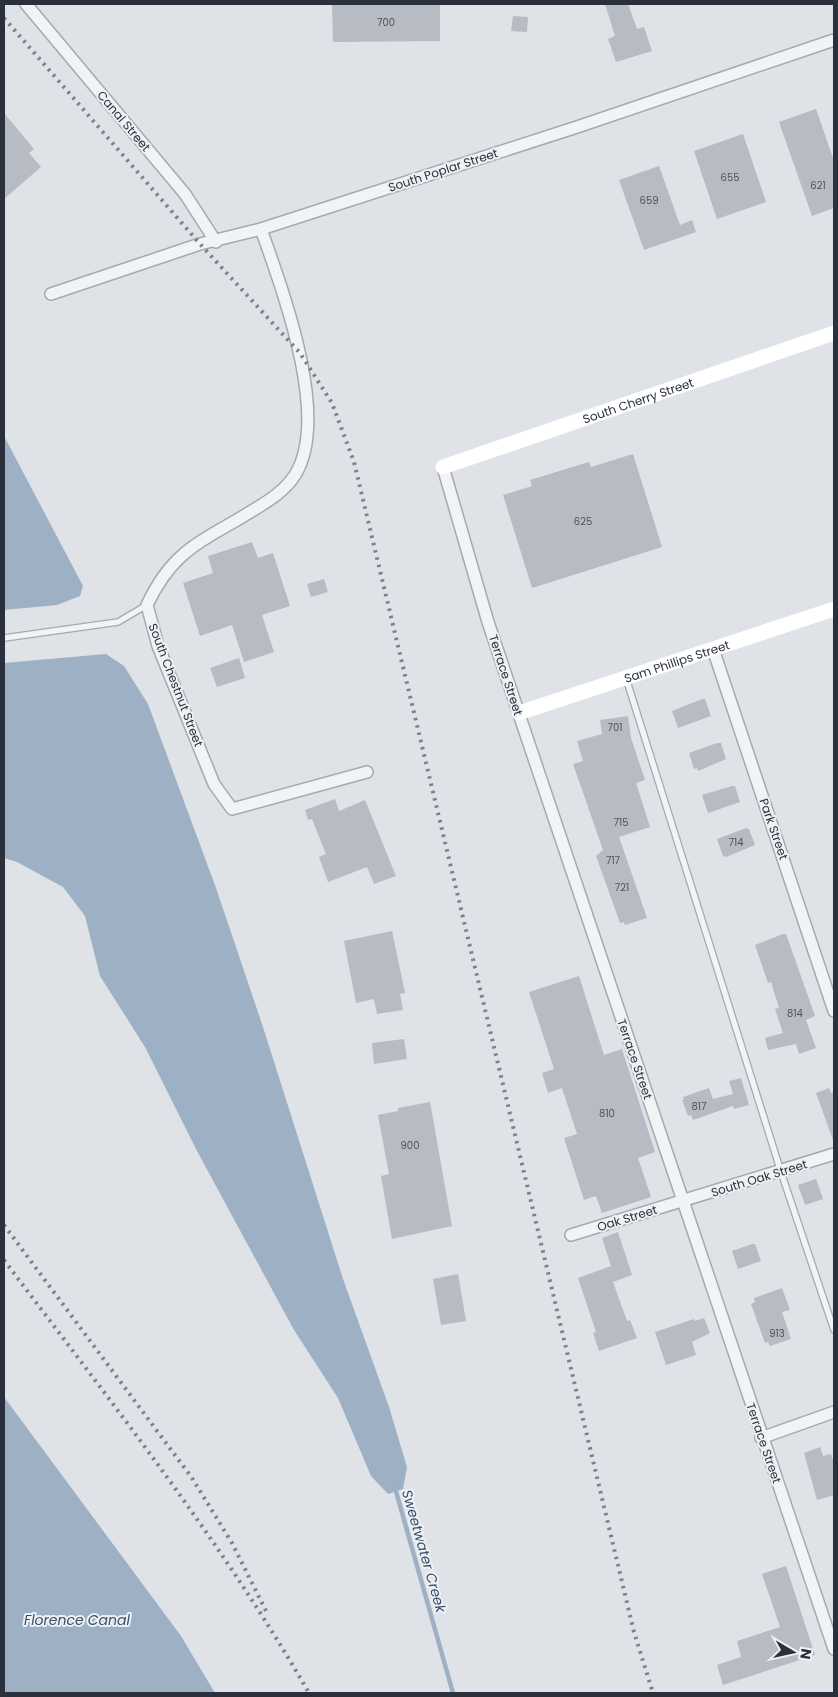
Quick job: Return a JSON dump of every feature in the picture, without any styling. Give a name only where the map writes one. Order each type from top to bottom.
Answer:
[{"type":"street","name":"Canal Street","points":[[26,4],[185,194],[216,242]]},
{"type":"street","name":"South Poplar Street","points":[[50,294],[200,244],[216,242],[261,229],[577,128],[834,40]]},
{"type":"street","points":[[147,605],[158,581],[182,553],[278,494],[295,474],[307,443],[306,394],[300,353],[261,229]]},
{"type":"street","name":"South Cherry Street","points":[[442,467],[834,333]]},
{"type":"street","name":"Terrace Street","points":[[442,467],[488,622],[684,1201],[761,1438],[834,1649]]},
{"type":"street","name":"South Chestnut Street","points":[[147,605],[158,646],[214,784],[232,810],[367,772]]},
{"type":"street","name":"Sam Phillips Street","points":[[519,713],[834,609]]},
{"type":"street","name":"Park Street","points":[[713,649],[834,1010]]},
{"type":"street","name":"South Oak Street","points":[[684,1201],[834,1154]]},
{"type":"street","name":"Oak Street","points":[[571,1236],[684,1201]]},
{"type":"street","points":[[761,1438],[834,1412]]},
{"type":"lane","points":[[4,638],[118,622],[147,605]]},
{"type":"lane","points":[[626,678],[781,1172],[834,1330]]},
{"type":"water","points":[[4,436],[83,586],[80,596],[57,605],[4,610]]},
{"type":"water","points":[[106,654],[124,666],[148,704],[216,888],[262,1024],[343,1279],[389,1407],[407,1467],[403,1489],[388,1494],[371,1476],[338,1398],[294,1330],[197,1151],[145,1047],[100,976],[85,916],[63,887],[17,862],[4,858],[4,663]]},
{"type":"water","name":"Florence Canal","points":[[4,1397],[181,1636],[215,1693],[4,1693]]},
{"type":"building","points":[[332,4],[440,4],[440,41],[333,42]]},
{"type":"building","points":[[605,4],[628,4],[637,29],[644,27],[652,51],[616,62],[608,39],[615,36]]},
{"type":"building","points":[[513,16],[528,17],[527,32],[511,31]]},
{"type":"building","points":[[816,109],[834,161],[834,208],[812,216],[779,122]]},
{"type":"building","points":[[4,113],[34,149],[29,153],[41,167],[4,199]]},
{"type":"building","points":[[743,134],[766,202],[717,219],[694,151]]},
{"type":"building","points":[[659,166],[680,225],[692,220],[696,232],[644,250],[619,180]]},
{"type":"building","points":[[633,454],[662,547],[532,588],[503,495],[532,486],[530,480],[589,462],[591,467]]},
{"type":"building","points":[[252,542],[258,558],[273,553],[290,606],[262,615],[274,652],[244,662],[232,625],[200,636],[183,583],[213,573],[208,556]]},
{"type":"building","points":[[324,579],[328,592],[311,597],[307,584]]},
{"type":"building","points":[[239,658],[245,678],[217,687],[210,668]]},
{"type":"building","points":[[705,699],[711,716],[678,728],[672,711]]},
{"type":"building","points":[[628,716],[631,738],[645,780],[636,783],[650,827],[619,837],[647,918],[625,925],[624,922],[620,923],[596,856],[603,850],[573,764],[583,761],[577,741],[602,734],[600,720]]},
{"type":"building","points":[[721,743],[726,759],[698,771],[697,768],[694,769],[689,753]]},
{"type":"building","points":[[735,786],[740,802],[708,813],[702,795]]},
{"type":"building","points":[[335,799],[339,811],[365,800],[396,876],[374,884],[367,867],[328,882],[319,857],[326,854],[312,819],[308,820],[305,810]]},
{"type":"building","points":[[746,828],[749,829],[755,845],[726,857],[723,856],[717,839]]},
{"type":"building","points":[[392,931],[405,993],[400,994],[403,1010],[377,1014],[374,999],[356,1003],[344,941]]},
{"type":"building","points":[[786,934],[815,1016],[806,1020],[816,1048],[799,1054],[796,1044],[768,1050],[765,1038],[783,1033],[775,1009],[779,1008],[771,982],[768,983],[755,945]]},
{"type":"building","points":[[579,976],[604,1055],[622,1049],[655,1152],[638,1158],[651,1197],[602,1213],[596,1196],[584,1200],[564,1138],[577,1134],[562,1088],[548,1093],[542,1073],[554,1069],[529,992]]},
{"type":"building","points":[[404,1039],[407,1059],[374,1064],[372,1043]]},
{"type":"building","points":[[741,1078],[749,1105],[734,1109],[733,1106],[693,1120],[691,1115],[688,1116],[682,1100],[684,1100],[683,1097],[709,1088],[713,1099],[733,1094],[729,1081]]},
{"type":"building","points":[[829,1088],[831,1093],[834,1092],[833,1140],[816,1093]]},
{"type":"building","points":[[430,1102],[452,1226],[392,1239],[381,1176],[389,1174],[378,1115],[398,1111],[398,1108]]},
{"type":"building","points":[[816,1179],[823,1199],[805,1205],[798,1185]]},
{"type":"building","points":[[618,1232],[632,1275],[613,1282],[627,1321],[630,1320],[637,1338],[599,1351],[593,1333],[596,1332],[578,1278],[611,1266],[602,1238]]},
{"type":"building","points":[[755,1244],[761,1261],[738,1269],[732,1251]]},
{"type":"building","points":[[458,1274],[466,1321],[441,1325],[433,1279]]},
{"type":"building","points":[[782,1288],[790,1310],[782,1312],[791,1339],[770,1346],[768,1342],[765,1343],[751,1304],[755,1302],[754,1298]]},
{"type":"building","points":[[704,1318],[710,1333],[692,1342],[696,1355],[666,1365],[655,1332],[694,1319],[695,1321]]},
{"type":"building","points":[[820,1447],[823,1456],[831,1454],[834,1463],[834,1495],[817,1500],[804,1453]]},
{"type":"building","points":[[786,1566],[815,1655],[723,1685],[717,1665],[741,1657],[737,1641],[780,1627],[762,1574]]},
{"type":"waterway","name":"Sweetwater Creek","points":[[395,1488],[453,1693]]},
{"type":"railway","points":[[4,18],[200,244],[300,353],[332,403],[354,462],[634,1632],[653,1693]]},
{"type":"railway","points":[[4,1225],[192,1478],[232,1543],[267,1613]]},
{"type":"railway","points":[[4,1260],[202,1526],[275,1636],[309,1693]]}]
